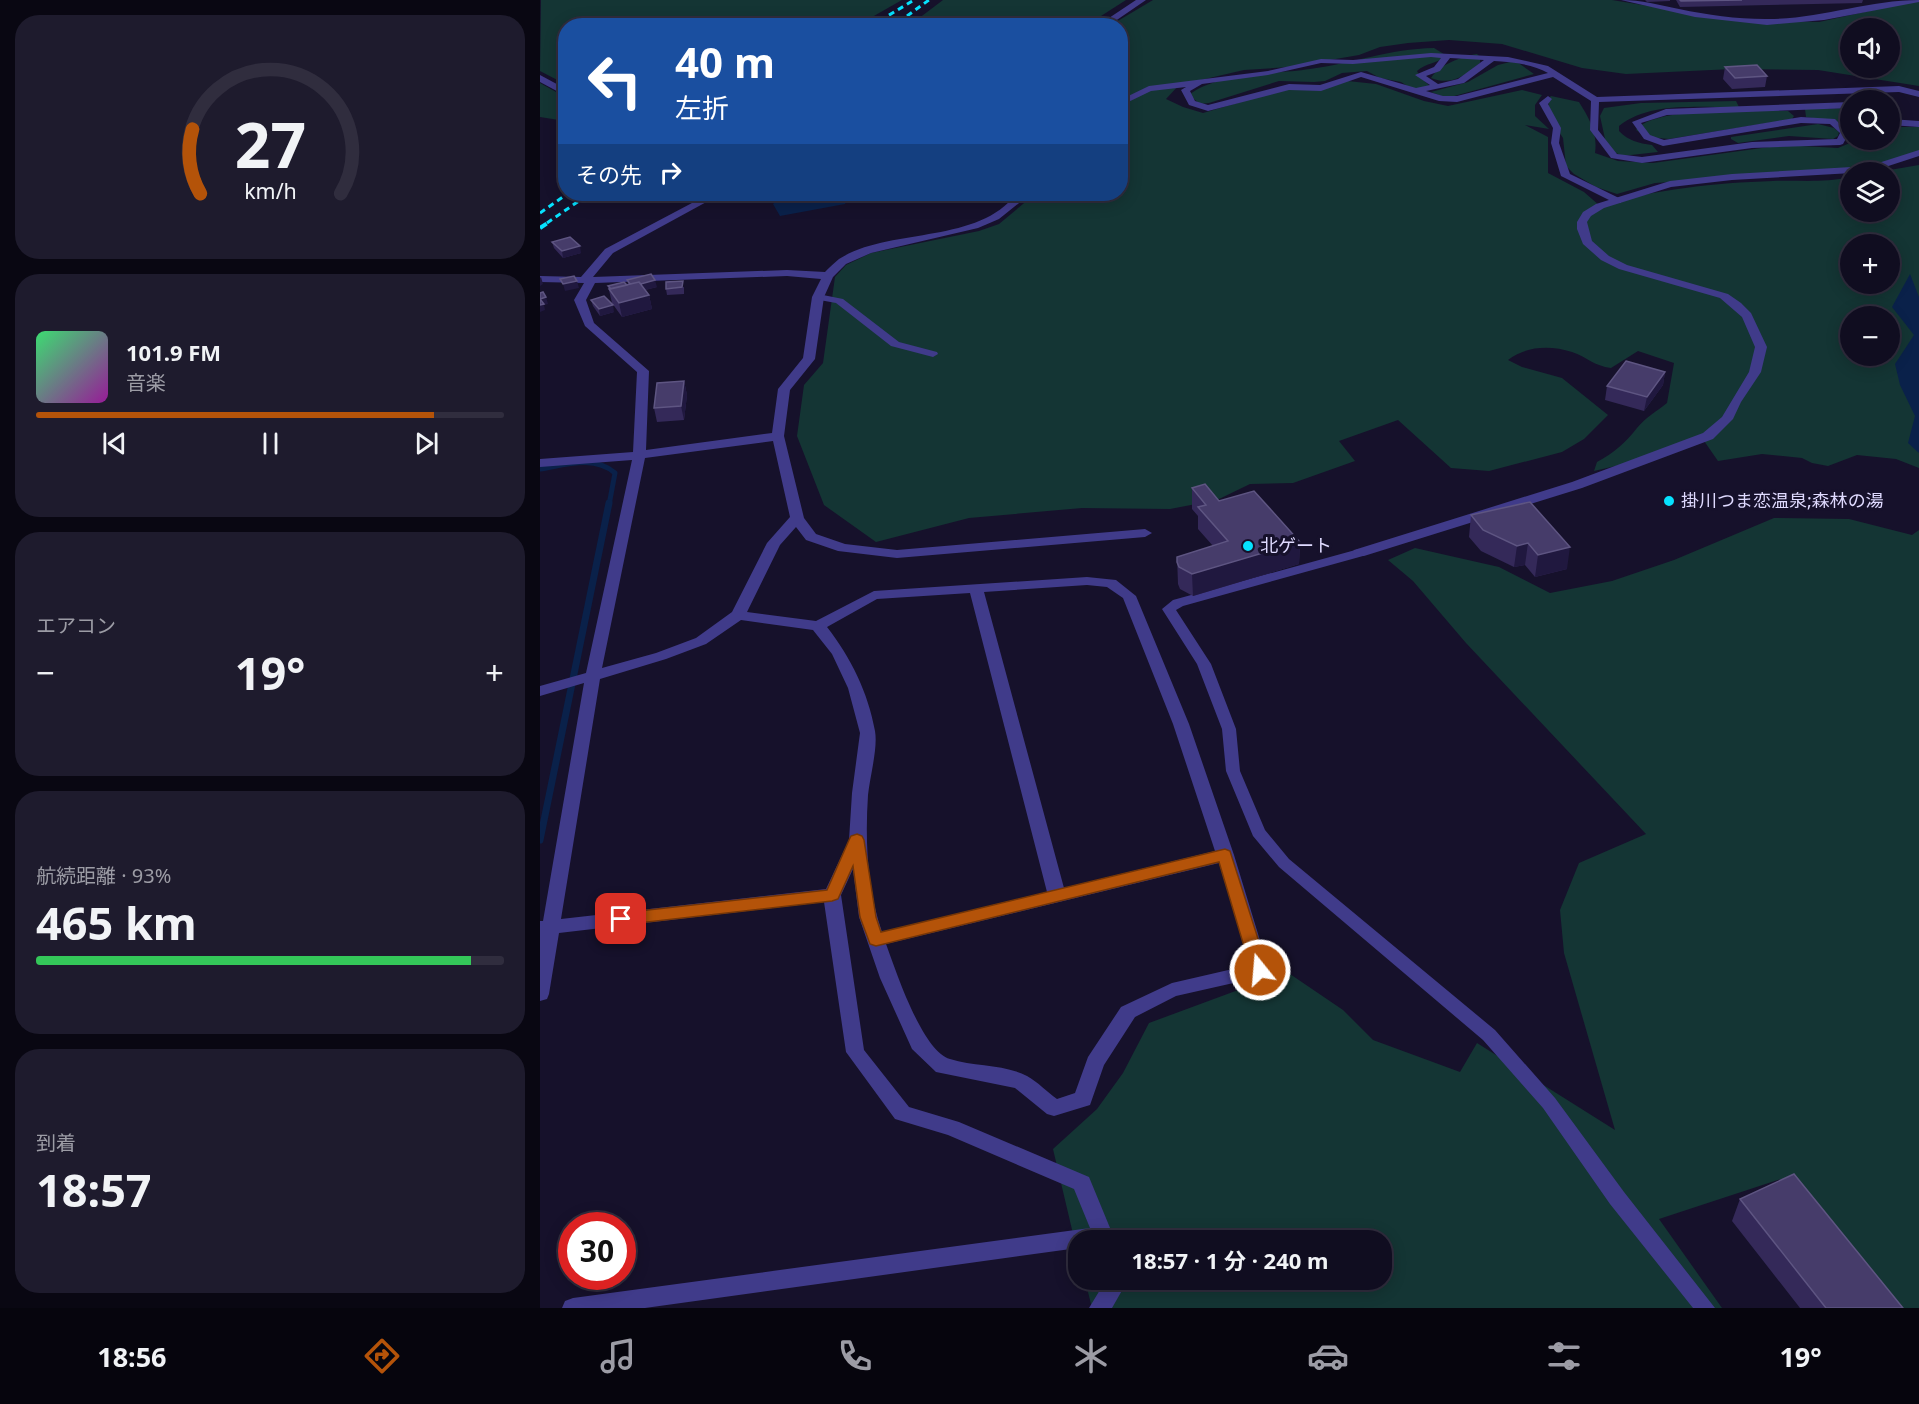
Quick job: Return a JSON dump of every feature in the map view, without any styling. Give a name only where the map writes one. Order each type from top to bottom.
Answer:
[{"type":"street","points":[[1114,18],[1142,0]]},
{"type":"street","points":[[1625,0],[1686,14],[1766,22],[1797,20],[1918,0]]},
{"type":"street","points":[[540,78],[558,88]]},
{"type":"street","points":[[1359,553],[1577,485],[1708,436],[1727,418],[1755,372],[1761,347],[1747,313],[1738,303],[1724,296],[1623,267],[1605,258],[1592,248],[1582,229],[1582,222],[1587,214],[1600,206],[1670,184],[1870,169],[1919,153]]},
{"type":"street","points":[[540,994],[546,927],[593,677],[639,455],[643,371],[589,324],[580,300],[588,280],[609,251],[702,201]]},
{"type":"street","points":[[1015,201],[995,217],[974,226],[867,251],[842,262],[828,276],[818,297],[809,359],[784,390],[778,436],[797,518],[811,537],[843,548],[897,554],[1145,533]]},
{"type":"street","points":[[540,279],[588,280],[787,273],[828,276]]},
{"type":"street","points":[[540,464],[639,455],[778,436]]},
{"type":"street","points":[[540,691],[593,677],[701,641],[738,615],[774,543],[797,518]]},
{"type":"street","points":[[738,615],[818,627],[874,595],[1087,581],[1111,583],[1129,596],[1181,724],[1225,855],[1260,970],[1172,990],[1128,1012],[1095,1062],[1083,1099],[1054,1108],[1021,1082],[983,1072],[943,1066],[919,1044],[889,978],[868,917],[857,840],[860,793],[868,733],[856,688],[839,653],[818,627]]},
{"type":"street","points":[[976,588],[1057,895]]},
{"type":"street","points":[[857,840],[832,895],[855,1052],[902,1113],[952,1128],[1083,1183],[1101,1230]]},
{"type":"street","points":[[876,940],[1225,855]]},
{"type":"street","points":[[546,927],[832,895]]},
{"type":"street","points":[[573,1308],[1068,1243]]},
{"type":"street","points":[[1100,1308],[1111,1290]]},
{"type":"lane","points":[[1128,100],[1149,89],[1268,73],[1321,61],[1357,62],[1431,55],[1508,59],[1545,68],[1595,100],[1899,89],[1919,94]]},
{"type":"lane","points":[[1435,85],[1419,75],[1437,69],[1448,56]]},
{"type":"lane","points":[[1416,91],[1461,81],[1492,58]]},
{"type":"lane","points":[[1357,62],[1361,74]]},
{"type":"lane","points":[[1206,81],[1185,90],[1192,103],[1208,108],[1289,87],[1320,88],[1361,74],[1442,99],[1457,99],[1555,74]]},
{"type":"lane","points":[[1548,99],[1543,103],[1557,128],[1555,143],[1566,176],[1618,201]]},
{"type":"lane","points":[[1595,100],[1594,130],[1614,156],[1642,160],[1752,145],[1840,142]]},
{"type":"lane","points":[[1840,105],[1666,112],[1636,122],[1647,137],[1663,143],[1801,120],[1832,121],[1840,128]]},
{"type":"lane","points":[[1900,123],[1919,124]]},
{"type":"lane","points":[[818,297],[839,301],[895,344],[933,354]]},
{"type":"lane","points":[[1359,553],[1178,603],[1169,609],[1208,675],[1229,729],[1233,771],[1258,832],[1284,863],[1490,1035],[1549,1103],[1617,1198],[1705,1308]]},
{"type":"green space","points":[[541,0],[902,0],[870,18],[558,18],[558,80],[540,71]]},
{"type":"green space","points":[[943,0],[1126,0],[1098,18],[919,18]]},
{"type":"green space","points":[[1153,0],[1612,0],[1728,19],[1819,22],[1919,0],[1919,86],[1868,78],[1900,78],[1900,18],[1840,18],[1840,73],[1818,70],[1733,69],[1626,74],[1582,68],[1502,44],[1449,40],[1380,47],[1359,55],[1289,67],[1244,70],[1179,85],[1166,99],[1203,113],[1285,86],[1320,88],[1338,80],[1376,84],[1424,101],[1448,106],[1522,90],[1542,95],[1535,105],[1535,116],[1549,129],[1525,125],[1548,137],[1548,173],[1584,192],[1600,206],[1642,195],[1707,185],[1840,179],[1840,222],[1900,222],[1900,168],[1919,165],[1919,468],[1896,459],[1857,455],[1828,466],[1812,463],[1802,458],[1762,454],[1718,461],[1702,438],[1646,459],[1594,471],[1597,462],[1619,447],[1644,421],[1667,403],[1674,363],[1638,351],[1611,368],[1572,352],[1555,348],[1538,348],[1522,352],[1508,360],[1522,367],[1562,378],[1608,415],[1584,439],[1562,452],[1489,471],[1451,468],[1398,420],[1339,441],[1355,461],[1293,483],[1250,484],[1217,500],[1170,509],[1082,508],[969,518],[876,542],[824,505],[797,436],[804,385],[823,363],[835,277],[846,265],[871,253],[979,231],[999,224],[1027,201],[1128,201],[1128,18],[1123,18]]},
{"type":"green space","points":[[1434,48],[1447,56],[1417,71],[1432,88],[1412,89],[1401,82],[1380,78],[1367,71],[1342,73],[1325,81],[1279,81],[1209,103],[1200,104],[1189,95],[1214,82],[1230,78],[1310,69],[1402,51]]},
{"type":"green space","points":[[1477,54],[1480,57],[1480,63],[1463,76],[1445,81],[1431,78],[1445,65]]},
{"type":"green space","points":[[1517,62],[1534,74],[1447,98],[1431,92],[1468,82],[1498,65]]},
{"type":"green space","points":[[540,83],[558,93],[558,120],[540,117]]},
{"type":"green space","points":[[1551,96],[1579,102],[1594,132],[1595,153],[1618,161],[1653,163],[1783,145],[1840,147],[1840,150],[1900,150],[1900,127],[1919,127],[1919,153],[1891,162],[1840,162],[1840,171],[1655,183],[1617,194],[1596,187],[1574,174],[1566,166],[1563,138],[1550,118],[1548,99]]},
{"type":"green space","points":[[1736,101],[1739,107],[1661,109],[1631,118],[1619,126],[1619,131],[1626,137],[1652,145],[1658,152],[1622,156],[1607,148],[1600,116],[1604,108],[1641,103]]},
{"type":"green space","points":[[1840,108],[1840,124],[1806,117],[1805,109]]},
{"type":"green space","points":[[1788,111],[1794,116],[1792,119],[1669,139],[1647,137],[1636,130],[1646,122],[1684,113]]},
{"type":"green space","points":[[1818,124],[1834,128],[1839,132],[1838,136],[1833,139],[1789,136],[1738,143],[1731,139],[1731,137]]},
{"type":"green space","points":[[1774,518],[1849,519],[1912,535],[1919,530],[1919,1308],[1890,1308],[1781,1179],[1659,1219],[1722,1308],[1092,1308],[1088,1290],[1392,1290],[1392,1230],[1072,1230],[1053,1149],[1097,1109],[1123,1073],[1149,1023],[1287,972],[1343,1010],[1373,1040],[1460,1072],[1477,1043],[1615,1130],[1564,953],[1560,910],[1579,863],[1646,834],[1466,643],[1413,581],[1388,560],[1415,548],[1499,567],[1550,593],[1612,581],[1674,560]]},
{"type":"water","points":[[776,201],[846,201],[845,204],[780,216],[773,204]]},
{"type":"water","points":[[1910,274],[1919,297],[1919,453],[1908,443],[1915,416],[1900,385],[1895,366],[1900,366],[1900,356],[1914,335],[1900,317],[1900,306],[1893,306]]},
{"type":"building","points":[[1680,0],[1742,0],[1681,1]]},
{"type":"building","points":[[1757,65],[1767,76],[1735,78],[1725,67]]},
{"type":"building","points":[[570,237],[580,246],[562,251],[552,242]]},
{"type":"building","points":[[651,274],[655,280],[641,284],[639,282],[630,284],[627,280]]},
{"type":"building","points":[[574,276],[577,281],[563,284],[560,279]]},
{"type":"building","points":[[683,281],[682,287],[666,289],[666,282]]},
{"type":"building","points":[[624,282],[627,285],[611,289],[608,286]]},
{"type":"building","points":[[639,282],[649,295],[619,303],[609,289]]},
{"type":"building","points":[[543,292],[546,297],[540,299],[540,293]]},
{"type":"building","points":[[604,296],[613,305],[599,309],[591,300]]},
{"type":"building","points":[[1626,361],[1665,372],[1647,397],[1607,386]]},
{"type":"building","points":[[684,381],[681,406],[654,408],[657,383]]},
{"type":"building","points":[[1205,484],[1219,501],[1254,491],[1300,542],[1192,574],[1179,567],[1177,557],[1228,541],[1198,507],[1206,505],[1192,488]]},
{"type":"building","points":[[1530,502],[1570,547],[1538,555],[1528,543],[1517,546],[1483,530],[1471,515]]},
{"type":"building","points":[[1794,1174],[1903,1308],[1826,1308],[1740,1199]]},
{"type":"waterway","points":[[540,469],[579,463],[607,467],[615,473],[609,505]]},
{"type":"waterway","points":[[540,840],[609,503]]},
{"type":"railway","points":[[884,18],[914,0]]},
{"type":"railway","points":[[907,16],[929,0]]},
{"type":"railway","points":[[540,213],[558,200]]},
{"type":"railway","points":[[547,223],[579,201]]},
{"type":"railway","points":[[540,228],[549,222]]},
{"type":"place","name":"掛川つま恋温泉;森林の湯","points":[[1669,501]]},
{"type":"place","name":"北ゲート","points":[[1248,546]]},
{"type":"route","points":[[621,919],[832,895],[857,840],[868,917],[876,940],[1225,855],[1260,970]]}]
